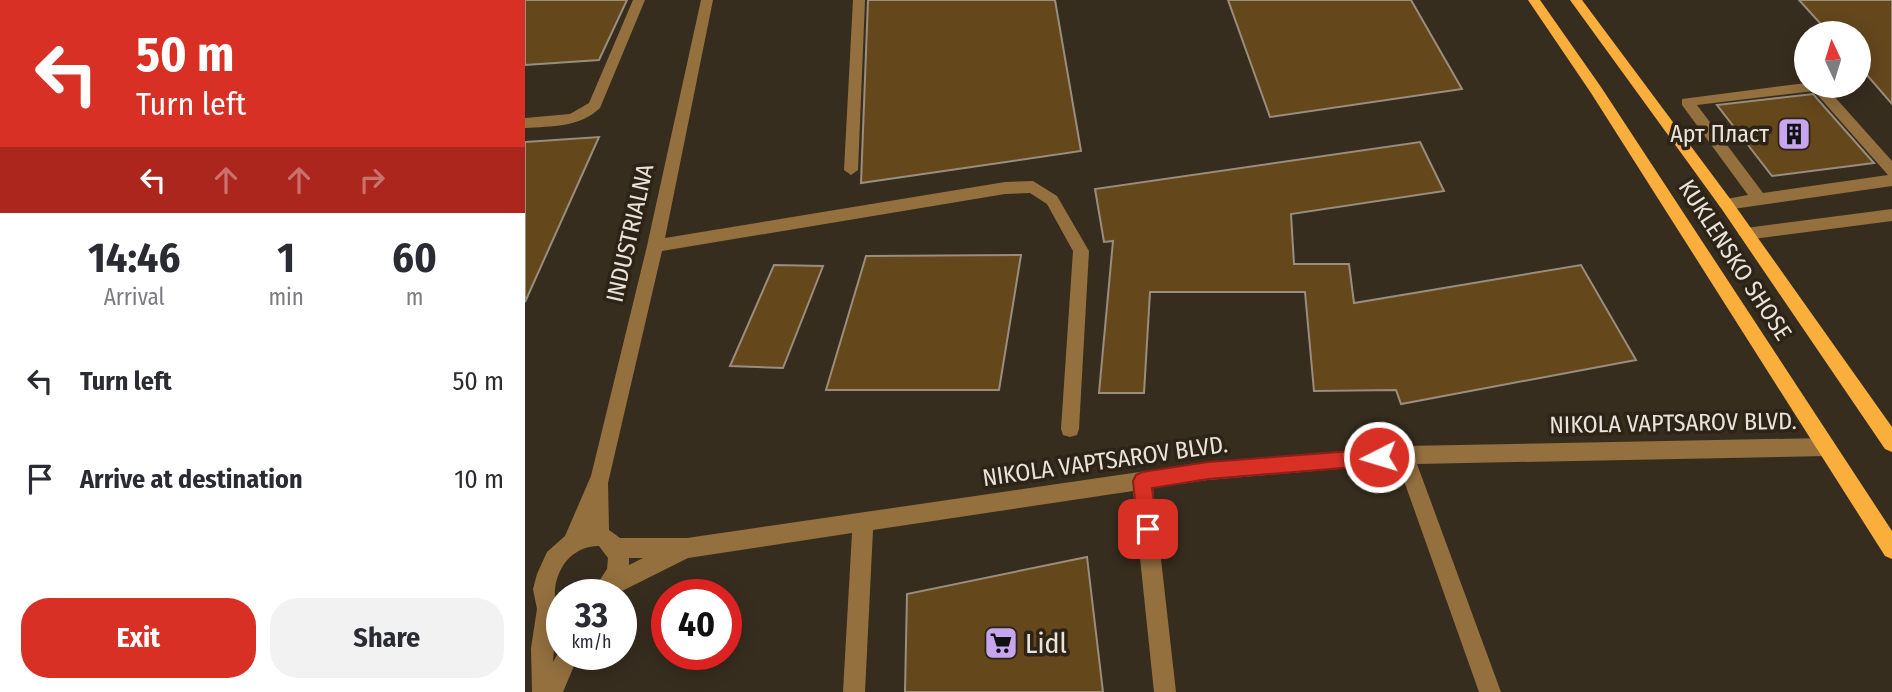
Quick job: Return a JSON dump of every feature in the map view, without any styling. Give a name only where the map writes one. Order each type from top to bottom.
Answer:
[{"type":"main road","name":"KUKLENSKO SHOSE","points":[[1534,0],[1596,90],[1892,549]]},
{"type":"main road","name":"KUKLENSKO SHOSE","points":[[1576,0],[1726,204],[1892,443]]},
{"type":"street","points":[[525,123],[574,120],[588,114],[595,105],[639,0]]},
{"type":"street","name":"INDUSTRIALNA","points":[[573,540],[601,476],[655,246],[707,0]]},
{"type":"street","points":[[851,170],[859,0]]},
{"type":"street","points":[[1759,199],[1686,102],[1817,86],[1892,171]]},
{"type":"street","points":[[1726,204],[1892,180]]},
{"type":"street","points":[[655,246],[1005,188],[1033,187],[1052,200],[1081,251],[1070,429]]},
{"type":"street","points":[[1746,234],[1892,215]]},
{"type":"street","name":"NIKOLA VAPTSAROV BLVD.","points":[[573,540],[687,548],[1208,471],[1403,455],[1826,447]]},
{"type":"street","points":[[1403,455],[1490,692]]},
{"type":"street","name":"INDUSTRIALNA","points":[[601,476],[607,542],[619,558],[617,571],[612,579]]},
{"type":"street","points":[[1142,481],[1165,692]]},
{"type":"street","points":[[854,692],[863,522]]},
{"type":"street","points":[[543,692],[543,611],[533,596],[533,584],[542,559],[573,540]]},
{"type":"street","name":"NIKOLA VAPTSAROV BLVD.","points":[[626,579],[687,548]]},
{"type":"street","points":[[552,692],[561,670]]},
{"type":"building","points":[[525,0],[627,0],[599,60],[525,65]]},
{"type":"building","points":[[868,0],[1055,0],[1081,151],[861,183]]},
{"type":"building","points":[[1228,0],[1411,0],[1462,89],[1270,117]]},
{"type":"building","points":[[1799,0],[1892,0],[1892,104],[1871,80],[1871,21],[1818,21]]},
{"type":"building","name":"Арт Пласт","points":[[1794,96],[1817,98],[1874,163],[1772,176],[1717,105]]},
{"type":"building","points":[[599,137],[525,302],[525,142]]},
{"type":"building","points":[[1420,142],[1444,191],[1291,214],[1294,264],[1349,264],[1354,303],[1581,265],[1636,360],[1401,404],[1396,390],[1314,391],[1305,292],[1150,292],[1144,393],[1099,393],[1113,241],[1104,242],[1095,189]]},
{"type":"building","points":[[1021,255],[999,390],[826,390],[866,256]]},
{"type":"building","points":[[774,265],[823,266],[783,368],[730,366]]},
{"type":"building","name":"Lidl","points":[[1087,557],[1103,692],[905,692],[907,594]]},
{"type":"place","name":"Арт Пласт","points":[[1794,134]]},
{"type":"place","name":"Lidl","points":[[1001,643]]},
{"type":"route","points":[[1148,529],[1142,481],[1208,471],[1379,457]]}]
